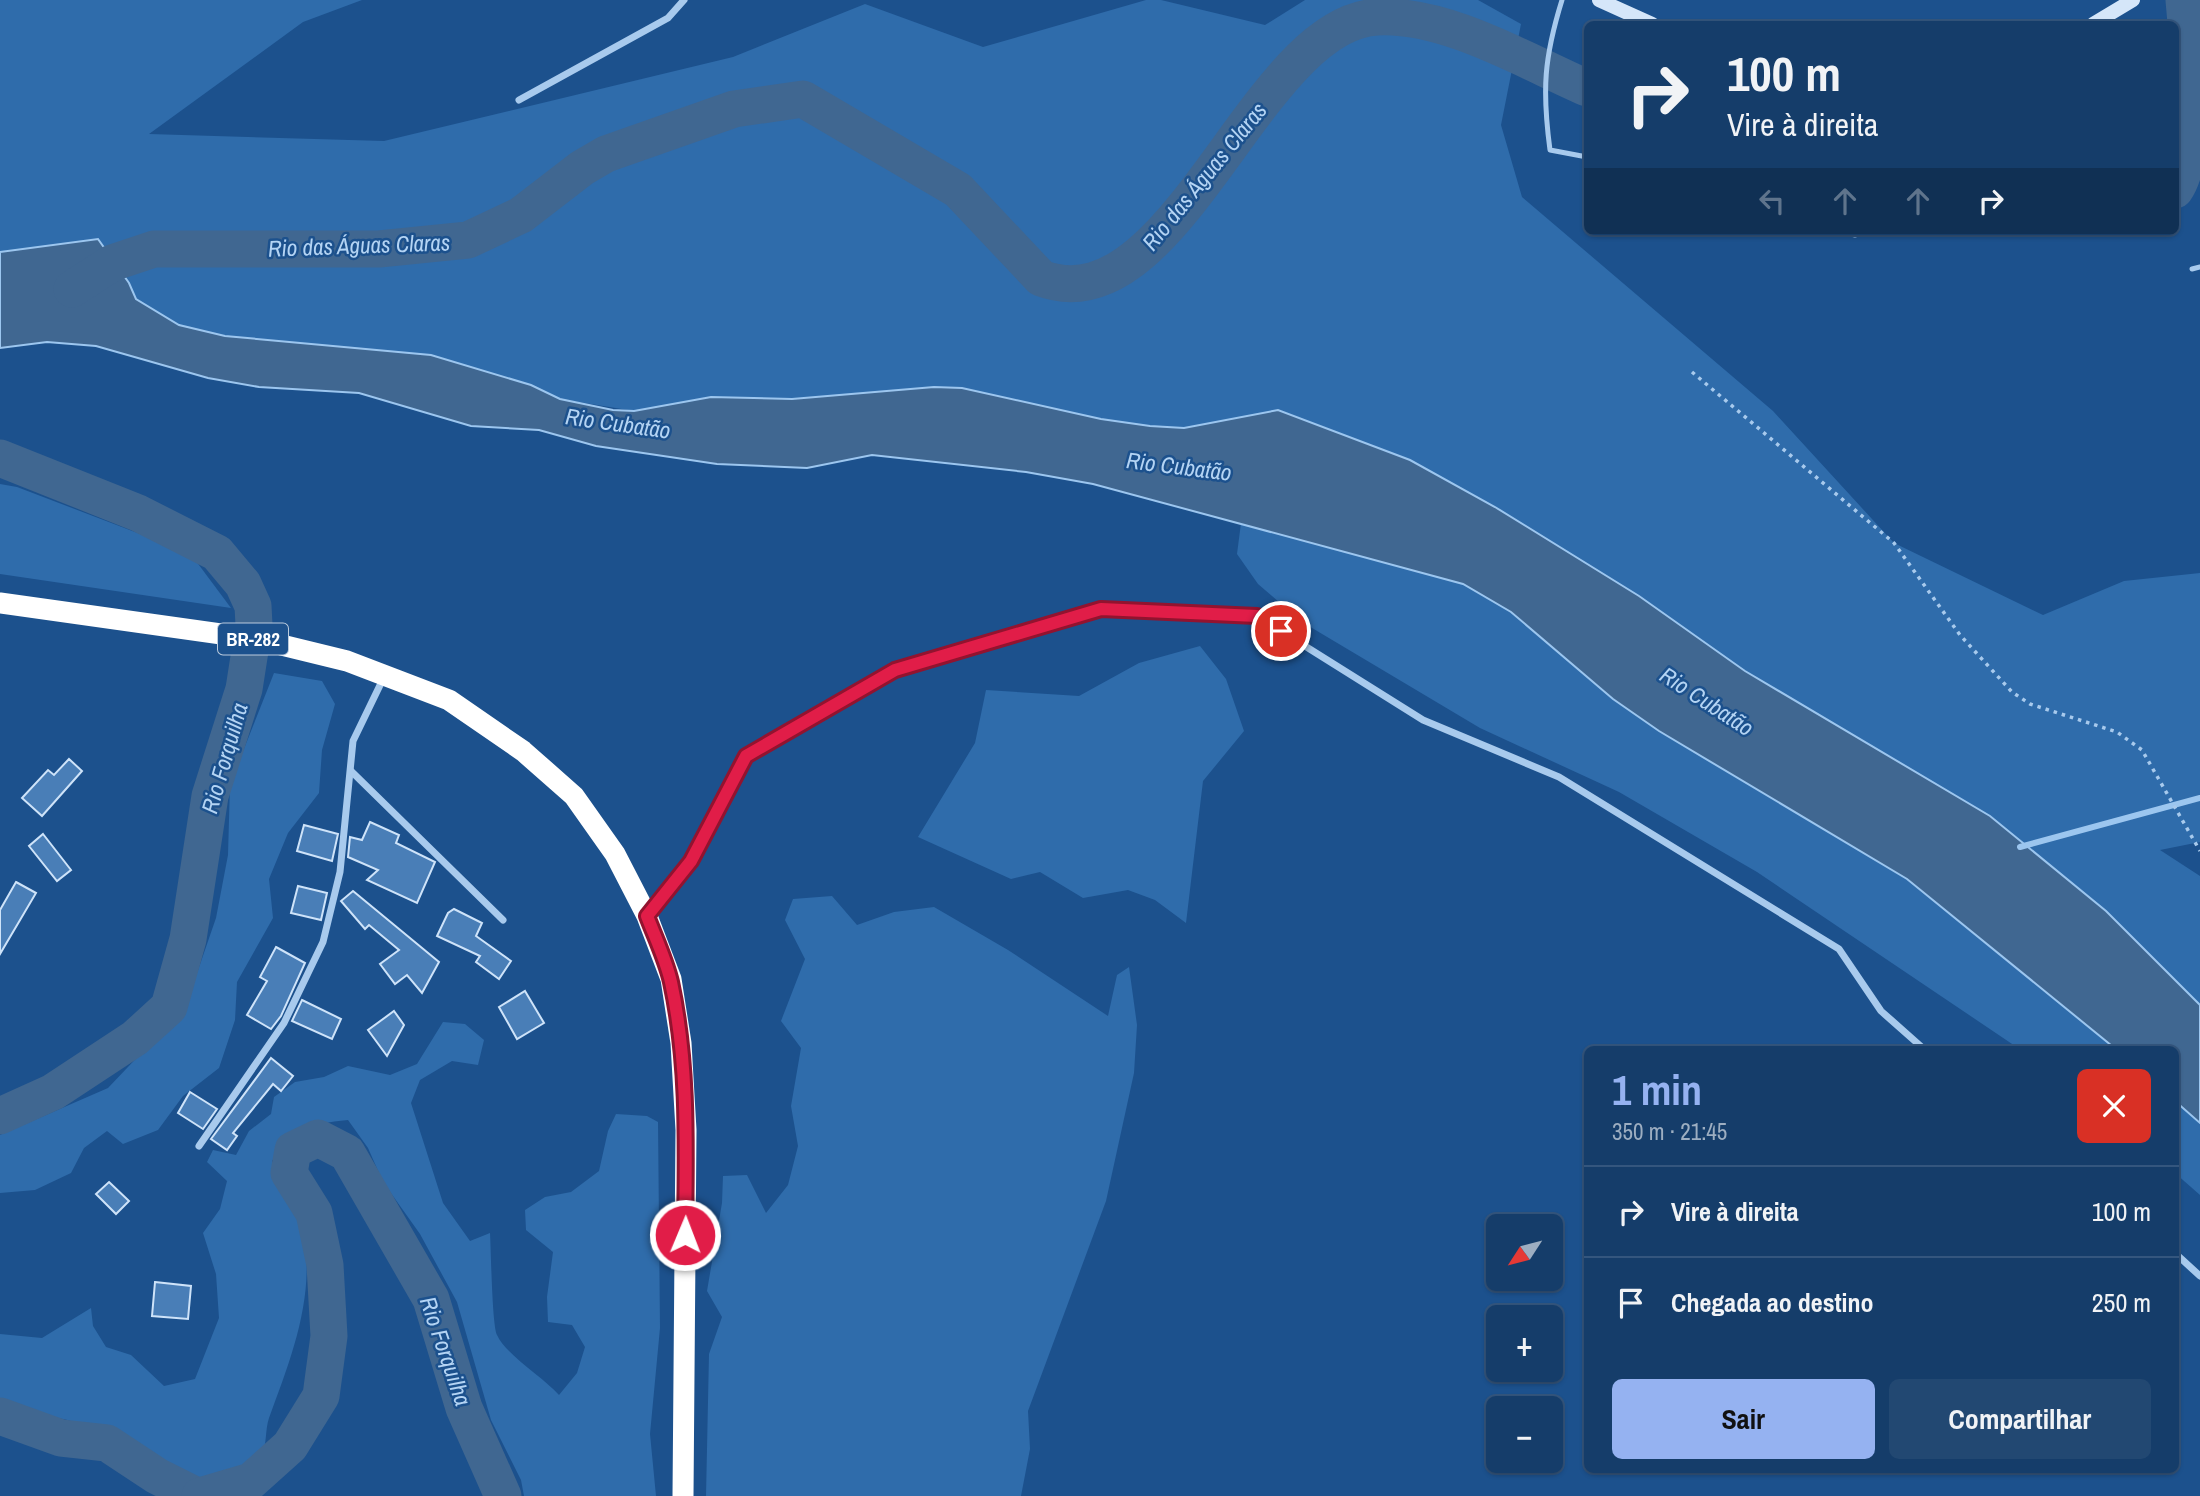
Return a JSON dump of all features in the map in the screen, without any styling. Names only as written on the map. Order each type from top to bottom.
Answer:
[{"type":"highway","name":"BR-282","points":[[0,603],[270,642],[347,661],[449,700],[523,751],[573,796],[615,854],[647,916],[670,979],[681,1043],[686,1130],[683,1496]]},
{"type":"street","points":[[519,100],[668,18],[684,0]]},
{"type":"street","points":[[1599,0],[1645,21]]},
{"type":"street","points":[[2098,21],[2133,0]]},
{"type":"street","points":[[647,916],[691,861],[746,756],[895,670],[1101,609],[1257,616],[1423,720],[1559,777],[1839,948],[1881,1011],[1920,1046]]},
{"type":"street","points":[[199,1146],[284,1023],[323,942],[341,872],[353,741],[385,675]]},
{"type":"street","points":[[351,771],[503,920]]},
{"type":"street","points":[[2179,1257],[2200,1276]]},
{"type":"lane","points":[[1562,0],[1548,44],[1543,98],[1550,150],[1584,156]]},
{"type":"lane","points":[[2192,269],[2200,267]]},
{"type":"path","points":[[1692,372],[1894,543],[1960,635],[2012,692],[2030,704],[2118,732],[2142,750],[2200,851]]},
{"type":"shaded area","points":[[0,0],[362,0],[303,22],[149,134],[384,141],[733,57],[865,4],[983,47],[1146,0],[1161,0],[1265,25],[1305,0],[1478,0],[1521,24],[1501,125],[1522,197],[1773,411],[1894,543],[2043,615],[2124,581],[2200,573],[2200,842],[2160,850],[2200,876],[2200,1005],[2106,911],[1745,671],[1639,596],[1410,460],[1279,410],[1184,428],[1150,426],[1101,419],[962,388],[934,387],[792,399],[711,397],[634,411],[560,399],[531,385],[225,336],[179,325],[136,299],[129,283],[98,239],[0,252]]},
{"type":"shaded area","points":[[0,484],[17,487],[190,553],[231,608],[0,574]]},
{"type":"shaded area","points":[[1241,523],[1463,584],[1511,612],[1613,699],[1659,731],[1907,879],[2112,1046],[2015,1046],[1757,872],[1619,792],[1480,728],[1302,622],[1258,584],[1237,554]]},
{"type":"shaded area","points":[[1200,646],[1226,679],[1244,731],[1203,781],[1186,923],[1155,900],[1128,890],[1083,898],[1040,872],[1011,879],[918,837],[975,743],[986,690],[1079,696],[1139,663]]},
{"type":"shaded area","points":[[274,673],[322,681],[335,704],[322,750],[319,793],[288,833],[269,879],[273,918],[237,982],[235,1020],[219,1068],[183,1096],[158,1130],[123,1144],[107,1131],[84,1148],[71,1173],[35,1190],[0,1193],[0,1135],[108,1088],[147,1047],[167,1033],[186,1005],[216,918],[228,855],[230,784]]},
{"type":"shaded area","points":[[832,896],[857,925],[894,912],[934,907],[1008,950],[1108,1016],[1117,975],[1129,967],[1137,1025],[1134,1073],[1106,1201],[1028,1411],[1030,1449],[1021,1496],[706,1496],[709,1354],[722,1317],[707,1291],[722,1203],[723,1176],[747,1175],[766,1213],[788,1185],[798,1146],[791,1106],[801,1048],[781,1021],[805,959],[785,920],[793,899]]},
{"type":"shaded area","points":[[443,1022],[465,1024],[484,1040],[478,1065],[452,1061],[420,1080],[411,1103],[443,1203],[470,1241],[490,1233],[497,1335],[516,1358],[559,1395],[577,1373],[585,1347],[572,1325],[548,1322],[547,1297],[553,1252],[526,1230],[525,1210],[545,1197],[571,1192],[599,1171],[608,1131],[616,1114],[647,1116],[658,1122],[660,1328],[650,1434],[656,1496],[524,1496],[521,1480],[491,1420],[457,1302],[420,1234],[383,1182],[368,1148],[348,1120],[323,1124],[305,1131],[272,1161],[302,1224],[307,1257],[306,1281],[304,1305],[293,1350],[269,1418],[264,1451],[254,1466],[242,1474],[221,1481],[197,1482],[181,1478],[149,1464],[79,1423],[20,1409],[0,1398],[0,1334],[42,1338],[91,1308],[93,1326],[106,1347],[131,1355],[164,1386],[195,1379],[219,1318],[216,1274],[203,1233],[220,1209],[227,1181],[207,1162],[213,1150],[236,1155],[249,1131],[271,1114],[274,1097],[295,1082],[324,1077],[348,1066],[390,1075],[417,1064]]},
{"type":"shaded area","points":[[2179,1105],[2200,1123],[2200,1195],[2179,1177]]},
{"type":"water","name":"Rio Cubatão","points":[[98,239],[129,283],[136,299],[179,325],[225,336],[431,355],[531,385],[560,399],[613,410],[634,411],[711,397],[792,399],[934,387],[962,388],[1101,419],[1150,426],[1184,428],[1278,410],[1410,460],[1495,507],[1639,596],[1745,671],[1990,816],[2106,911],[2200,1005],[2200,1123],[2179,1105],[2179,1046],[2112,1046],[1907,879],[1659,731],[1613,699],[1511,612],[1463,584],[1093,484],[1026,472],[872,455],[807,468],[717,464],[596,446],[539,430],[471,426],[359,393],[259,387],[208,378],[96,346],[47,342],[0,348],[0,252]]},
{"type":"building","points":[[69,759],[82,771],[42,816],[22,798],[48,770],[54,775]]},
{"type":"building","points":[[370,822],[399,835],[396,843],[435,862],[417,903],[367,880],[378,870],[348,857],[350,837],[362,840]]},
{"type":"building","points":[[304,825],[338,834],[332,861],[297,851]]},
{"type":"building","points":[[43,834],[71,870],[57,881],[29,846]]},
{"type":"building","points":[[16,882],[36,893],[0,954],[0,910]]},
{"type":"building","points":[[298,886],[327,893],[321,920],[291,913]]},
{"type":"building","points":[[353,891],[439,962],[422,993],[407,975],[395,984],[380,964],[399,950],[369,925],[365,929],[341,901]]},
{"type":"building","points":[[454,909],[482,923],[476,936],[511,961],[499,979],[476,962],[480,956],[437,936],[448,913]]},
{"type":"building","points":[[276,947],[305,963],[281,1016],[271,1029],[247,1015],[267,981],[260,977]]},
{"type":"building","points":[[525,991],[544,1023],[517,1039],[499,1007]]},
{"type":"building","points":[[302,1000],[341,1019],[332,1039],[292,1021]]},
{"type":"building","points":[[394,1011],[404,1025],[387,1056],[368,1030]]},
{"type":"building","points":[[271,1058],[293,1076],[281,1091],[273,1084],[233,1133],[237,1136],[227,1150],[211,1139]]},
{"type":"building","points":[[190,1092],[217,1109],[203,1129],[178,1113]]},
{"type":"building","points":[[109,1182],[129,1201],[116,1214],[96,1194]]},
{"type":"building","points":[[155,1282],[191,1286],[188,1319],[152,1316]]},
{"type":"waterway","name":"Rio das Águas Claras","points":[[2179,182],[2188,152],[2190,127],[2190,72],[2184,0]]},
{"type":"waterway","name":"Rio das Águas Claras","points":[[72,289],[112,263],[154,249],[379,249],[468,240],[521,215],[582,168],[606,154],[734,109],[803,99],[958,190],[1041,278],[1089,282],[1133,259],[1174,219],[1293,67],[1334,31],[1378,17],[1431,23],[1485,41],[1584,87]]},
{"type":"waterway","name":"Rio Forquilha","points":[[0,458],[138,513],[217,553],[243,584],[253,606],[254,625],[244,689],[210,796],[188,939],[169,1007],[135,1038],[53,1092],[0,1116]]},
{"type":"waterway","points":[[2020,847],[2200,798]]},
{"type":"waterway","name":"Rio Forquilha","points":[[200,1496],[251,1481],[290,1446],[321,1396],[329,1336],[325,1265],[314,1213],[289,1173],[293,1150],[318,1138],[347,1153],[431,1299],[464,1408],[503,1496]]},
{"type":"waterway","name":"Rio Forquilha","points":[[0,1416],[61,1438],[107,1443],[157,1476],[197,1496]]},
{"type":"route","points":[[685,1235],[686,1130],[681,1043],[670,979],[647,916],[691,861],[746,756],[895,670],[1101,609],[1257,616],[1281,631]]}]
